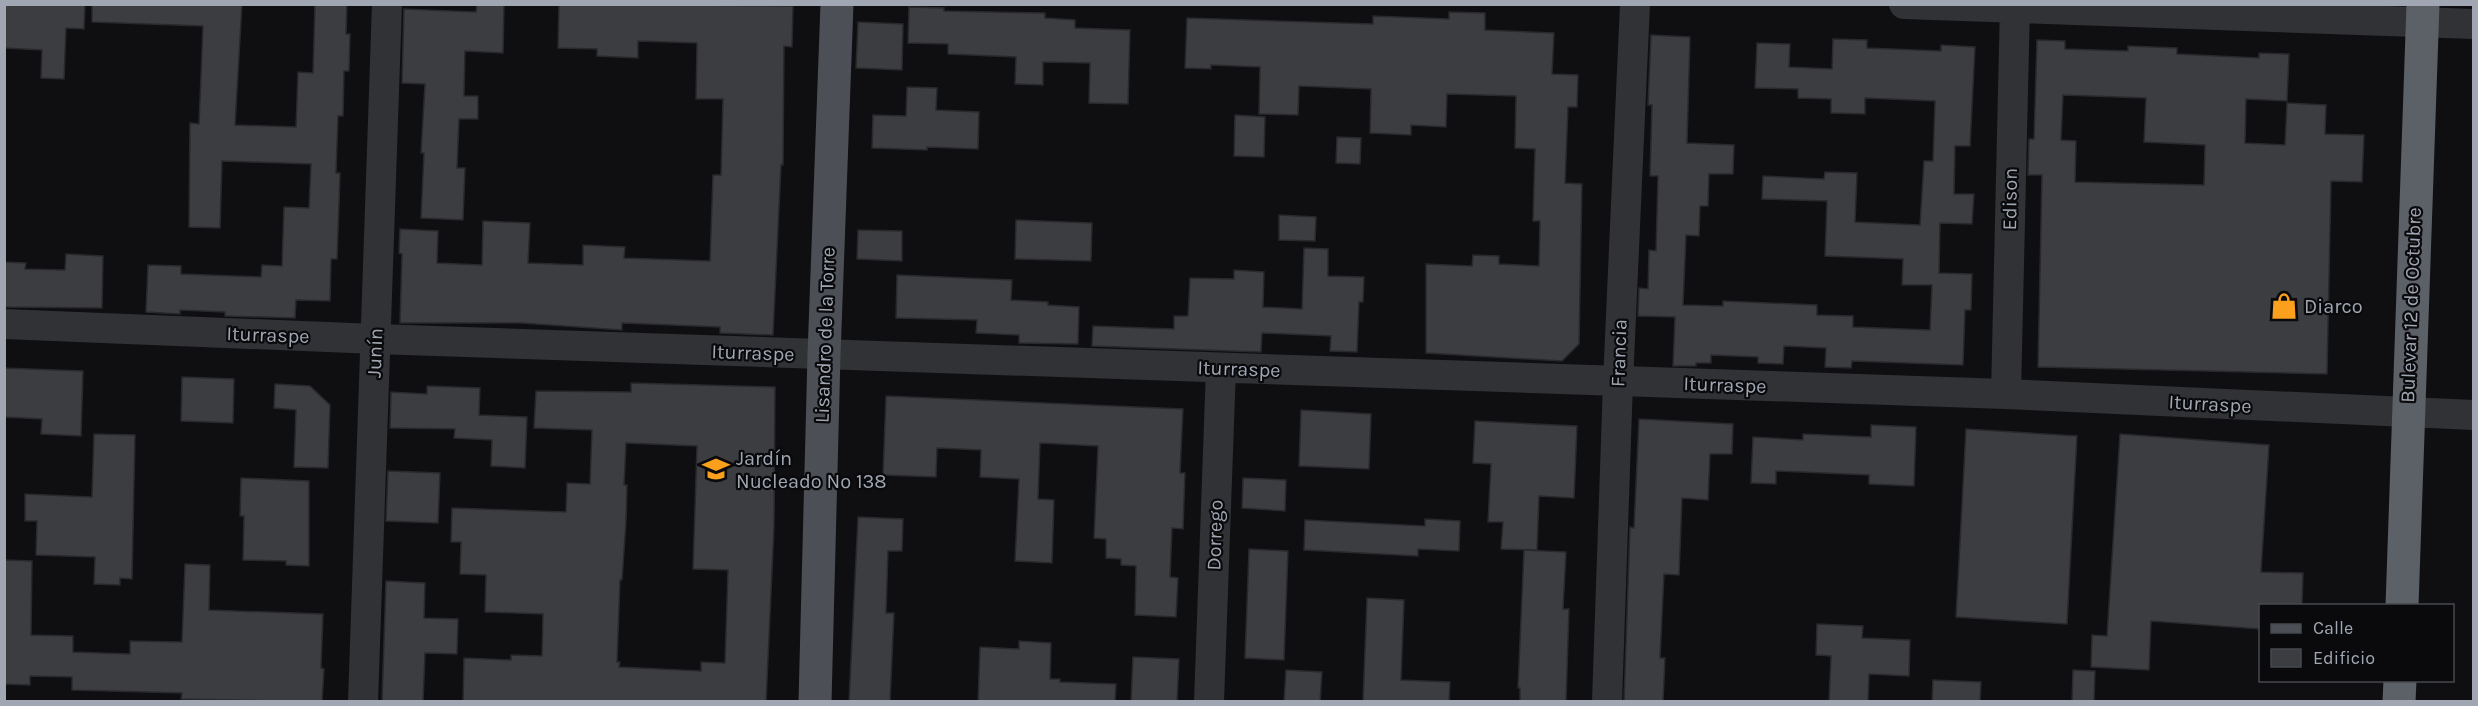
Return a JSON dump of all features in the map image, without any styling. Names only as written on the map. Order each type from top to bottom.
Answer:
[{"type":"highway","name":"Bulevar 12 de Octubre","points":[[2402,604],[2422,13]]},
{"type":"highway","points":[[2399,702],[2400,682]]},
{"type":"main road","name":"Lisandro de la Torre","points":[[815,702],[824,355],[837,4]]},
{"type":"street","name":"Junín","points":[[363,702],[387,4]]},
{"type":"street","name":"Francia","points":[[1607,702],[1618,382],[1635,4]]},
{"type":"street","points":[[1904,4],[2422,13],[2474,24]]},
{"type":"street","name":"Edison","points":[[2006,394],[2015,6]]},
{"type":"street","name":"Iturraspe","points":[[4,324],[824,355],[2006,394],[2474,415]]},
{"type":"street","name":"Dorrego","points":[[1209,702],[1221,368]]},
{"type":"building","points":[[4,4],[85,4],[84,29],[66,28],[64,79],[41,78],[42,50],[4,48]]},
{"type":"building","points":[[92,4],[242,4],[235,125],[296,127],[298,72],[313,73],[315,4],[347,4],[346,34],[350,34],[349,71],[344,71],[343,116],[338,116],[336,173],[340,173],[337,259],[331,259],[330,301],[296,300],[295,318],[225,316],[225,312],[180,310],[180,314],[146,312],[148,265],[181,266],[181,274],[261,277],[262,265],[282,266],[284,207],[309,208],[311,164],[222,161],[220,228],[189,227],[190,123],[199,124],[203,26],[92,22]]},
{"type":"building","points":[[477,4],[504,5],[503,53],[465,51],[464,96],[478,96],[478,119],[459,119],[457,168],[465,168],[463,220],[421,218],[424,153],[421,153],[425,84],[402,83],[404,9],[476,12]]},
{"type":"building","points":[[559,4],[793,6],[792,47],[784,46],[783,165],[781,165],[773,335],[720,333],[720,327],[622,323],[622,330],[521,323],[400,323],[402,254],[399,253],[400,229],[438,231],[437,263],[482,265],[483,221],[530,223],[528,263],[583,265],[583,245],[625,247],[624,258],[710,261],[713,175],[721,175],[723,99],[696,99],[697,43],[638,41],[638,58],[597,56],[597,49],[558,48]]},
{"type":"building","points":[[909,7],[944,8],[944,11],[1045,13],[1045,18],[1075,20],[1075,28],[1130,30],[1128,104],[1089,103],[1090,63],[1043,62],[1043,85],[1015,84],[1016,57],[948,54],[948,44],[908,43]]},
{"type":"building","points":[[1449,12],[1485,13],[1485,30],[1554,33],[1552,74],[1578,75],[1577,107],[1568,107],[1565,183],[1582,184],[1579,344],[1562,361],[1426,353],[1426,264],[1472,266],[1473,255],[1499,256],[1499,264],[1539,266],[1540,221],[1533,221],[1535,149],[1515,148],[1516,96],[1447,94],[1446,127],[1411,125],[1411,135],[1370,133],[1371,89],[1299,86],[1298,115],[1259,114],[1260,67],[1211,65],[1211,69],[1185,68],[1187,18],[1373,24],[1373,16],[1449,19]]},
{"type":"building","points":[[858,22],[903,24],[902,70],[856,68]]},
{"type":"building","points":[[1651,35],[1690,37],[1687,143],[1734,145],[1733,174],[1709,174],[1708,206],[1700,206],[1699,236],[1686,235],[1683,305],[1723,306],[1723,301],[1817,305],[1817,315],[1853,316],[1853,327],[1930,330],[1932,285],[1902,285],[1903,259],[1825,256],[1827,201],[1762,199],[1763,176],[1824,179],[1825,172],[1857,173],[1855,222],[1920,225],[1924,161],[1933,161],[1935,101],[1865,98],[1865,114],[1831,113],[1831,99],[1798,98],[1798,89],[1755,88],[1757,43],[1790,44],[1789,67],[1832,69],[1833,39],[1867,40],[1867,48],[1941,51],[1941,45],[1975,47],[1970,146],[1955,146],[1954,194],[1974,194],[1972,224],[1940,223],[1939,273],[1972,274],[1971,310],[1965,310],[1963,365],[1852,361],[1851,368],[1825,367],[1826,348],[1784,346],[1783,364],[1758,363],[1758,357],[1711,355],[1711,363],[1696,363],[1696,366],[1673,366],[1675,317],[1638,316],[1639,288],[1648,289],[1649,250],[1656,251],[1658,176],[1650,176],[1652,105],[1648,105]]},
{"type":"building","points":[[2037,40],[2065,41],[2065,49],[2128,51],[2128,46],[2177,48],[2177,54],[2259,58],[2259,53],[2289,54],[2287,101],[2246,99],[2245,143],[2285,145],[2287,103],[2326,105],[2325,134],[2364,135],[2362,182],[2331,181],[2327,374],[2038,367],[2042,175],[2028,175],[2029,139],[2034,139]],"holes":[[[2063,95],[2146,98],[2144,142],[2205,145],[2204,185],[2075,182],[2076,141],[2061,140]]]},
{"type":"building","points":[[907,87],[937,88],[936,110],[979,112],[978,149],[872,148],[873,115],[906,116]]},
{"type":"building","points":[[1235,115],[1265,117],[1264,157],[1234,156]]},
{"type":"building","points":[[1337,137],[1361,138],[1360,164],[1336,163]]},
{"type":"building","points":[[1279,215],[1316,217],[1315,241],[1279,240]]},
{"type":"building","points":[[1016,220],[1092,223],[1091,261],[1015,259]]},
{"type":"building","points":[[858,230],[902,231],[902,261],[857,259]]},
{"type":"building","points":[[1304,248],[1328,249],[1328,276],[1364,277],[1363,302],[1359,302],[1357,352],[1330,351],[1331,336],[1262,333],[1261,352],[1092,346],[1093,326],[1174,329],[1174,316],[1188,316],[1190,278],[1234,279],[1234,270],[1264,272],[1263,307],[1302,309]]},
{"type":"building","points":[[66,254],[103,256],[102,308],[4,307],[4,262],[26,263],[25,269],[65,270]]},
{"type":"building","points":[[897,275],[1012,280],[1011,300],[1079,307],[1078,344],[1019,343],[1019,335],[976,333],[977,320],[896,318]]},
{"type":"building","points":[[4,368],[83,371],[81,436],[41,434],[42,419],[4,417]]},
{"type":"building","points":[[182,377],[234,379],[233,423],[181,421]]},
{"type":"building","points":[[631,383],[775,387],[774,527],[766,702],[463,702],[464,658],[511,660],[511,655],[542,656],[543,614],[485,612],[486,575],[460,574],[461,542],[451,542],[452,508],[566,512],[567,483],[590,484],[592,430],[534,428],[536,391],[631,392]],"holes":[[[626,443],[697,446],[693,569],[728,570],[725,663],[701,662],[701,671],[619,667],[620,662],[617,662],[620,580],[622,580],[626,521],[627,485],[624,485]]]},
{"type":"building","points":[[275,384],[310,386],[330,405],[328,468],[294,467],[296,410],[274,408]]},
{"type":"building","points":[[427,386],[480,388],[479,415],[527,417],[525,468],[491,466],[492,440],[454,438],[455,429],[390,428],[391,392],[427,394]]},
{"type":"building","points":[[886,396],[1183,409],[1180,473],[1185,473],[1183,529],[1172,528],[1170,577],[1178,578],[1176,617],[1135,615],[1136,566],[1121,565],[1121,559],[1106,558],[1106,539],[1094,538],[1098,446],[1040,443],[1038,499],[1054,500],[1052,563],[1015,561],[1019,479],[980,477],[981,450],[937,448],[936,477],[883,475]]},
{"type":"building","points":[[1301,410],[1371,414],[1369,469],[1299,466]]},
{"type":"building","points":[[1639,419],[1733,424],[1732,454],[1710,454],[1708,500],[1682,498],[1679,575],[1664,574],[1660,658],[1665,658],[1663,702],[1624,702],[1630,527],[1634,528]]},
{"type":"building","points":[[1475,421],[1577,426],[1574,498],[1539,496],[1537,550],[1501,549],[1503,522],[1488,522],[1491,464],[1473,463]]},
{"type":"building","points":[[1871,425],[1916,427],[1914,486],[1869,484],[1869,475],[1776,471],[1776,484],[1751,483],[1753,437],[1803,440],[1803,434],[1871,437]]},
{"type":"building","points":[[1966,429],[2077,436],[2067,624],[1956,617]]},
{"type":"building","points":[[94,434],[135,435],[132,579],[120,578],[120,585],[94,584],[95,557],[36,555],[37,521],[25,521],[25,494],[92,497]]},
{"type":"building","points":[[2120,434],[2269,445],[2261,572],[2303,573],[2302,604],[2259,604],[2259,629],[2151,621],[2149,670],[2091,667],[2092,635],[2107,636]]},
{"type":"building","points":[[388,471],[440,473],[438,523],[386,521]]},
{"type":"building","points":[[241,478],[309,481],[309,566],[286,565],[286,561],[243,560],[244,516],[240,516]]},
{"type":"building","points":[[1243,478],[1286,480],[1285,511],[1242,508]]},
{"type":"building","points":[[858,517],[903,519],[902,551],[888,551],[886,613],[894,613],[890,702],[849,702]]},
{"type":"building","points":[[1425,519],[1460,521],[1459,551],[1418,549],[1418,556],[1304,550],[1305,520],[1425,526]]},
{"type":"building","points":[[1249,549],[1288,551],[1284,660],[1245,658]]},
{"type":"building","points":[[1524,550],[1566,552],[1563,609],[1569,609],[1566,702],[1520,702],[1520,688],[1518,688]]},
{"type":"building","points":[[5,560],[32,561],[31,635],[73,636],[73,652],[130,654],[130,641],[182,642],[185,564],[210,565],[209,610],[323,614],[322,702],[181,699],[182,693],[72,690],[72,677],[30,676],[30,685],[4,684]]},
{"type":"building","points":[[386,581],[425,583],[424,618],[458,619],[457,654],[425,653],[423,702],[382,702]]},
{"type":"building","points":[[1367,598],[1404,600],[1401,680],[1450,682],[1449,702],[1363,702]]},
{"type":"building","points":[[1817,624],[1863,626],[1862,638],[1910,640],[1909,676],[1869,674],[1868,702],[1829,702],[1831,656],[1816,655]]},
{"type":"building","points":[[1019,641],[1051,643],[1050,679],[1060,679],[1060,682],[1116,684],[1115,702],[978,702],[980,647],[1019,649]]},
{"type":"building","points":[[1133,657],[1179,659],[1177,702],[1131,702]]},
{"type":"building","points":[[1286,670],[1322,672],[1320,702],[1284,702]]},
{"type":"building","points":[[2073,670],[2095,671],[2094,702],[2072,702]]},
{"type":"building","points":[[1933,680],[1981,682],[1980,702],[1932,702]]},
{"type":"place","name":"Diarco","points":[[2284,306]]},
{"type":"place","name":"Jardín Nucleado Nº 138","points":[[716,469]]}]
